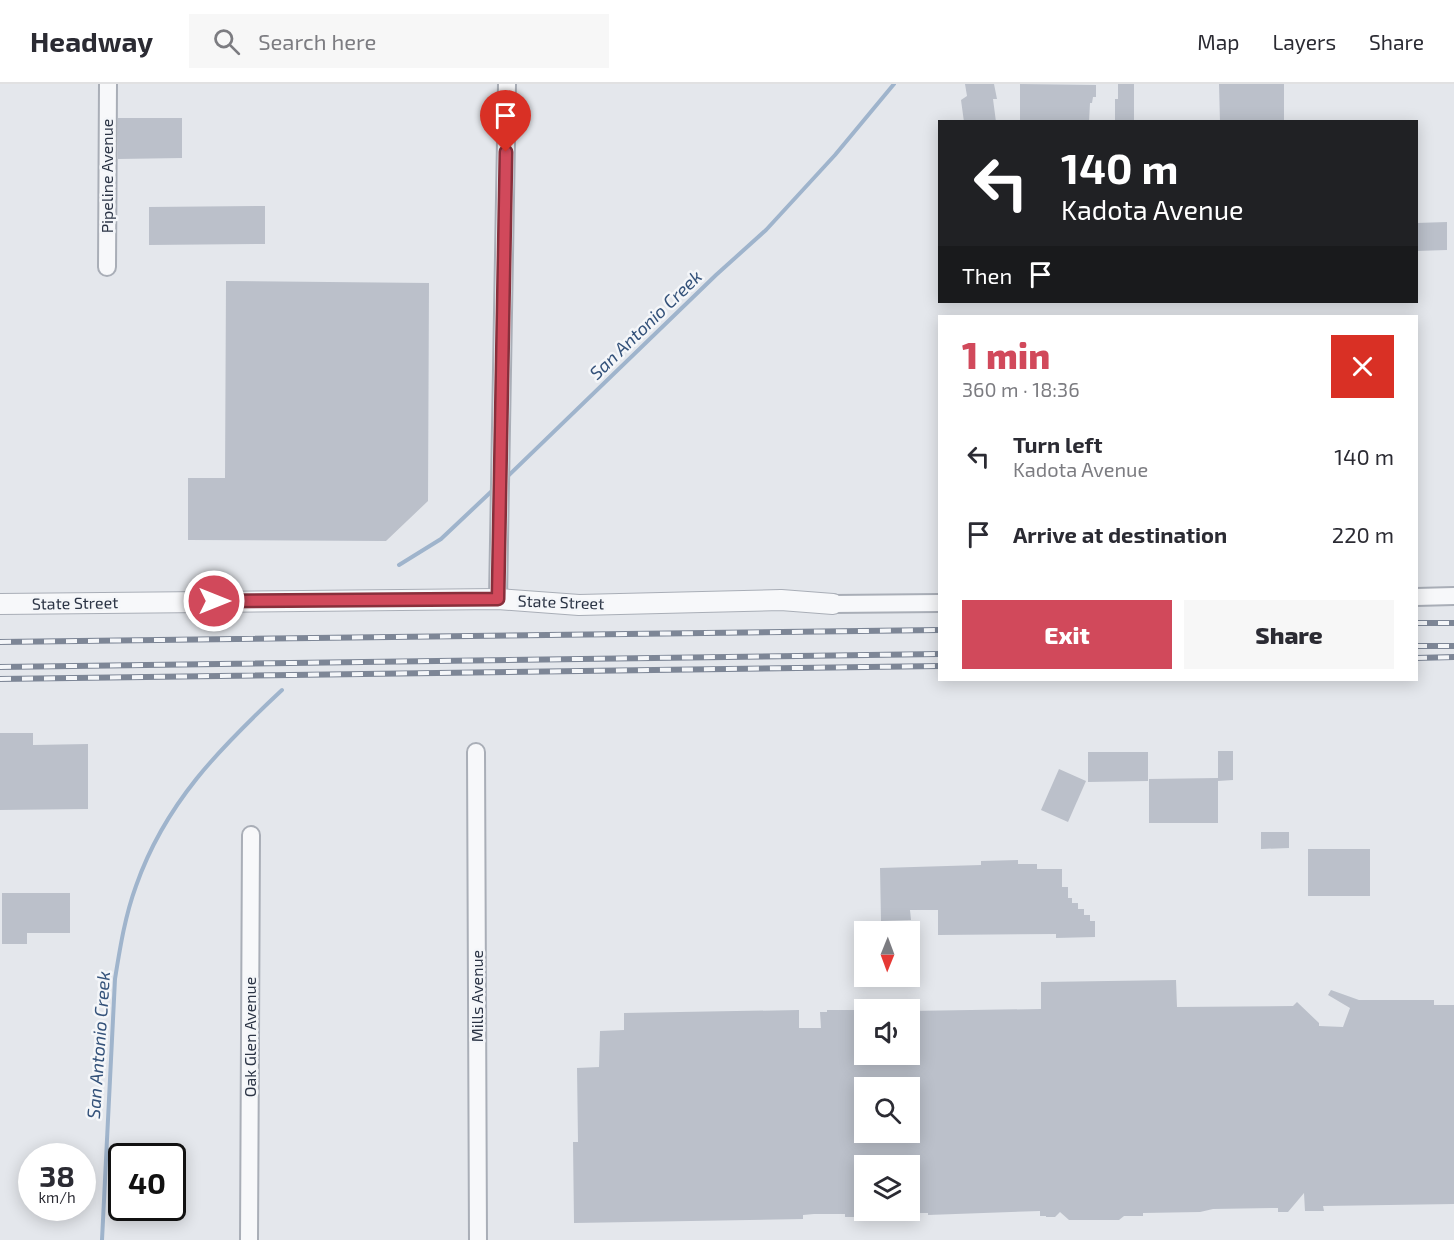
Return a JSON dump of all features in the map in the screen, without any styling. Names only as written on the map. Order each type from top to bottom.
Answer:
[{"type":"street","name":"Pipeline Avenue","points":[[107,267],[108,84]]},
{"type":"street","points":[[498,599],[507,84]]},
{"type":"street","points":[[1418,597],[1454,596]]},
{"type":"street","name":"State Street","points":[[0,604],[498,599],[579,605],[781,600],[833,604]]},
{"type":"street","points":[[833,604],[938,603]]},
{"type":"street","name":"Mills Avenue","points":[[476,752],[478,1240]]},
{"type":"street","name":"Oak Glen Avenue","points":[[249,1240],[251,835]]},
{"type":"building","points":[[965,84],[994,84],[997,99],[993,99],[996,120],[964,120],[961,100],[967,96]]},
{"type":"building","points":[[1020,84],[1096,85],[1096,97],[1093,97],[1090,103],[1089,120],[1020,120]]},
{"type":"building","points":[[1118,84],[1134,84],[1134,120],[1115,120],[1115,99],[1118,99]]},
{"type":"building","points":[[1219,84],[1284,84],[1284,120],[1220,120]]},
{"type":"building","points":[[118,118],[182,118],[182,158],[118,159]]},
{"type":"building","points":[[265,206],[265,244],[149,245],[149,207]]},
{"type":"building","points":[[1447,222],[1447,250],[1418,251],[1418,223]]},
{"type":"building","points":[[226,281],[429,283],[428,501],[386,541],[188,540],[188,478],[225,478]]},
{"type":"building","points":[[0,733],[33,733],[33,745],[88,744],[88,809],[0,810]]},
{"type":"building","points":[[1218,751],[1233,751],[1233,780],[1218,781]]},
{"type":"building","points":[[1088,752],[1148,752],[1148,781],[1088,782]]},
{"type":"building","points":[[1059,769],[1086,781],[1068,822],[1041,810]]},
{"type":"building","points":[[1218,778],[1218,823],[1149,823],[1149,779]]},
{"type":"building","points":[[1261,832],[1289,832],[1289,848],[1261,849]]},
{"type":"building","points":[[1308,849],[1370,849],[1370,896],[1308,896]]},
{"type":"building","points":[[1018,860],[1018,864],[1037,864],[1037,869],[1062,869],[1062,887],[1068,887],[1068,898],[1072,898],[1072,903],[1078,903],[1078,909],[1084,909],[1084,915],[1090,915],[1090,921],[1095,921],[1095,937],[1056,938],[1056,934],[938,935],[938,910],[910,910],[911,920],[881,921],[880,868],[981,865],[981,861]]},
{"type":"building","points":[[2,893],[70,893],[70,933],[27,933],[27,944],[2,944]]},
{"type":"building","points":[[1176,980],[1177,1007],[1293,1006],[1297,1002],[1319,1023],[1319,1026],[1343,1027],[1350,1008],[1328,995],[1331,990],[1359,1000],[1434,1000],[1434,1005],[1454,1005],[1454,1204],[1323,1206],[1324,1211],[1305,1211],[1304,1193],[1288,1212],[1278,1212],[1278,1208],[1213,1209],[1200,1212],[1143,1213],[1143,1216],[1124,1216],[1119,1220],[1069,1220],[1060,1212],[1055,1217],[1046,1217],[1040,1216],[1040,1211],[928,1215],[928,1213],[920,1213],[920,1155],[854,1155],[854,1217],[845,1217],[845,1214],[814,1214],[803,1215],[803,1219],[574,1223],[573,1142],[578,1142],[577,1068],[599,1067],[600,1031],[624,1030],[624,1013],[799,1010],[799,1028],[821,1028],[820,1012],[854,1010],[854,1065],[920,1065],[920,1011],[1041,1009],[1041,982]]},
{"type":"waterway","name":"San Antonio Creek","points":[[506,478],[716,275],[766,230],[835,155],[894,84]]},
{"type":"waterway","name":"San Antonio Creek","points":[[399,565],[441,539],[494,489]]},
{"type":"waterway","name":"San Antonio Creek","points":[[102,1240],[115,979],[132,897],[148,856],[179,803],[216,756],[282,690]]},
{"type":"railway","points":[[1418,623],[1454,623]]},
{"type":"railway","points":[[0,642],[938,630]]},
{"type":"railway","points":[[1418,646],[1454,646]]},
{"type":"railway","points":[[0,667],[938,654]]},
{"type":"railway","points":[[1418,658],[1454,657]]},
{"type":"railway","points":[[0,679],[938,666]]},
{"type":"route","points":[[214,601],[498,599],[506,152]]}]
